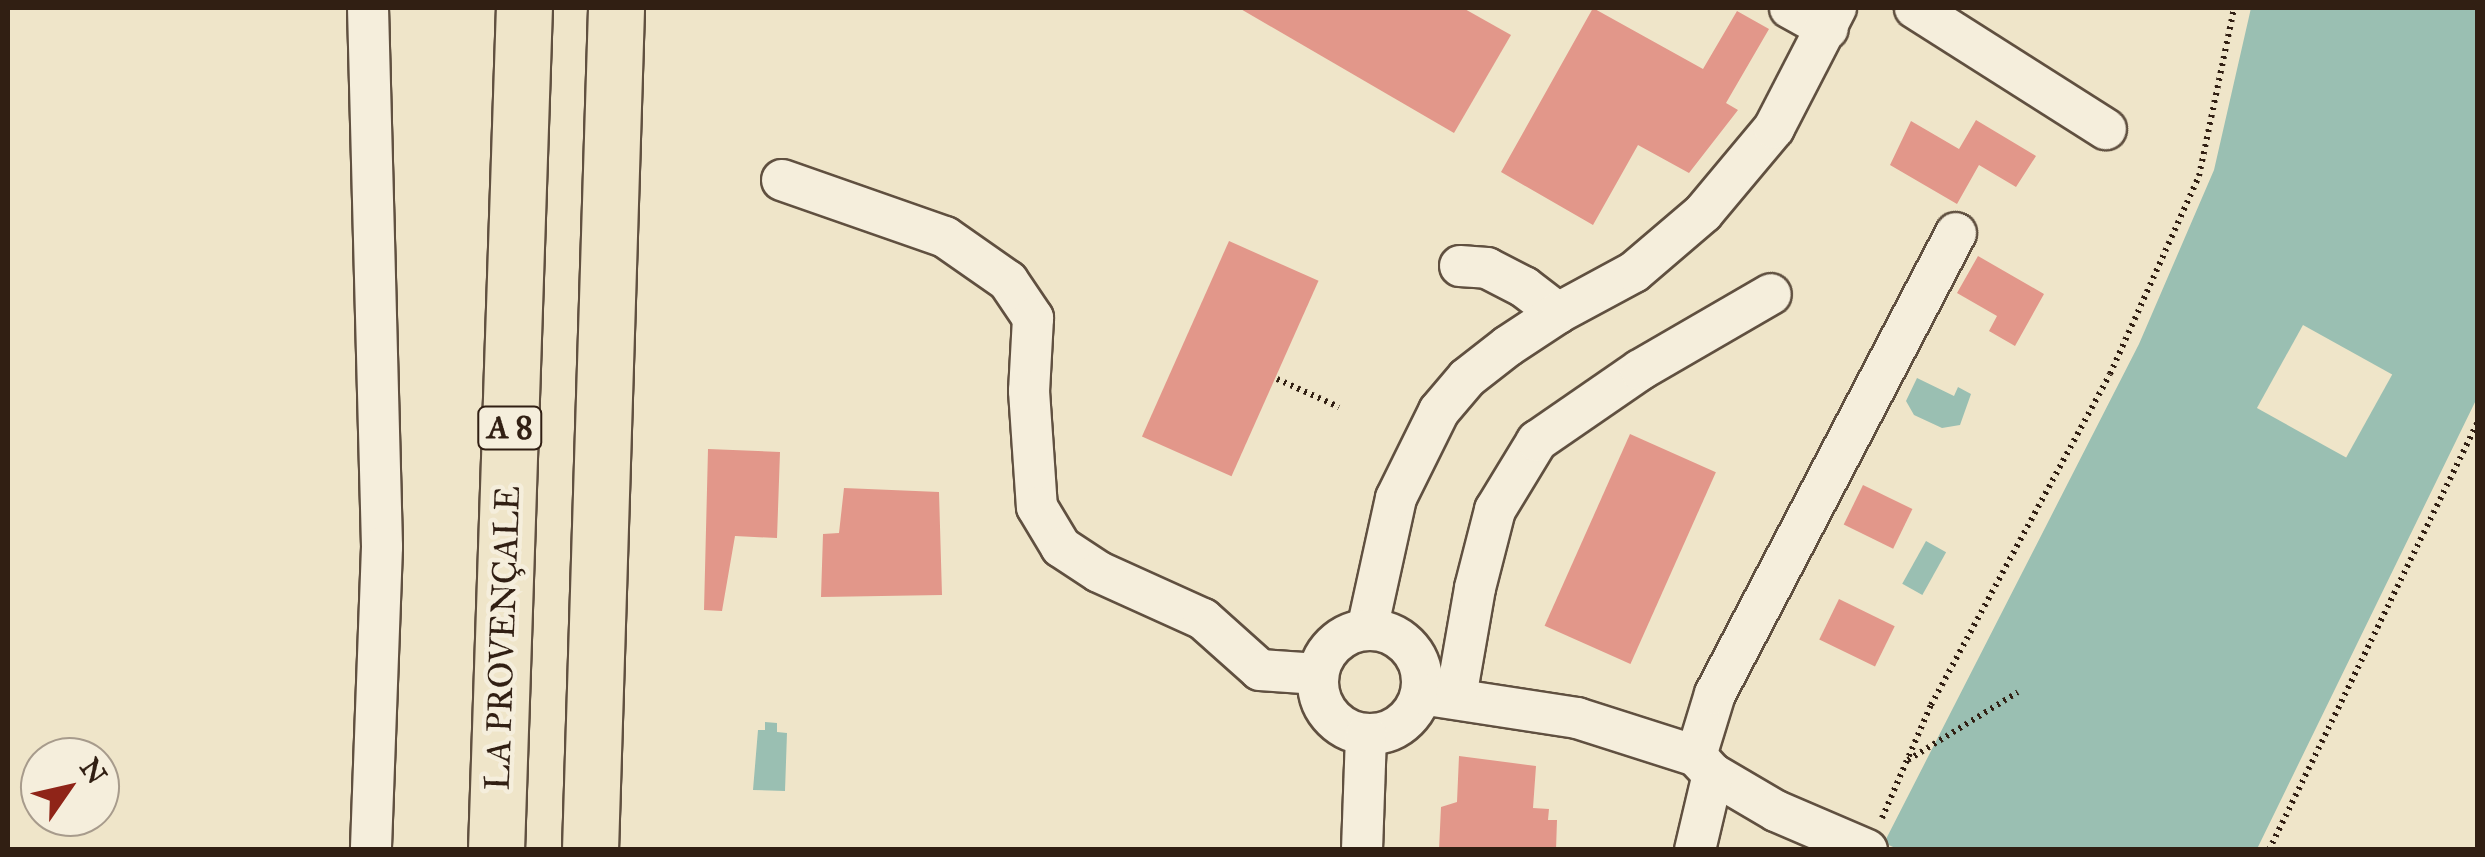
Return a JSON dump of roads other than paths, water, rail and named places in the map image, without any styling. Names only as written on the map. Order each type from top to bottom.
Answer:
[{"type":"highway","name":"LA PROVENÇALE","points":[[496,850],[524,8]]},
{"type":"highway","points":[[590,850],[616,8]]},
{"type":"street","points":[[368,8],[382,547],[370,850]]},
{"type":"street","points":[[1367,630],[1396,498],[1439,411],[1467,378],[1558,313],[1634,272],[1703,213],[1774,128],[1832,18],[1790,8]]},
{"type":"street","points":[[1915,8],[2106,128]]},
{"type":"street","points":[[782,180],[946,236],[1008,281],[1033,318],[1029,391],[1037,508],[1061,547],[1098,572],[1204,619],[1260,670],[1318,674]]},
{"type":"street","points":[[1695,850],[1715,694],[1956,233]]},
{"type":"street","points":[[1460,266],[1487,268],[1524,287],[1558,313]]},
{"type":"street","points":[[1770,294],[1640,370],[1537,441],[1496,510],[1438,695],[1390,731],[1366,735],[1348,730],[1329,716],[1319,695],[1318,674],[1328,651],[1348,635],[1367,630],[1397,638],[1414,654],[1421,672],[1438,695],[1578,718],[1705,765],[1776,811],[1870,842]]},
{"type":"street","points":[[1362,850],[1366,735]]},
{"type":"water","points":[[2251,8],[2477,8],[2477,398],[2257,849],[1900,850],[1884,843],[2139,344],[2214,170]]},
{"type":"water","points":[[1917,378],[1954,396],[1958,387],[1971,394],[1960,425],[1942,428],[1914,415],[1906,401]]},
{"type":"water","points":[[1926,541],[1946,552],[1922,595],[1902,584]]},
{"type":"water","points":[[765,722],[777,723],[777,732],[787,733],[785,791],[753,790],[758,730],[765,730]]}]
